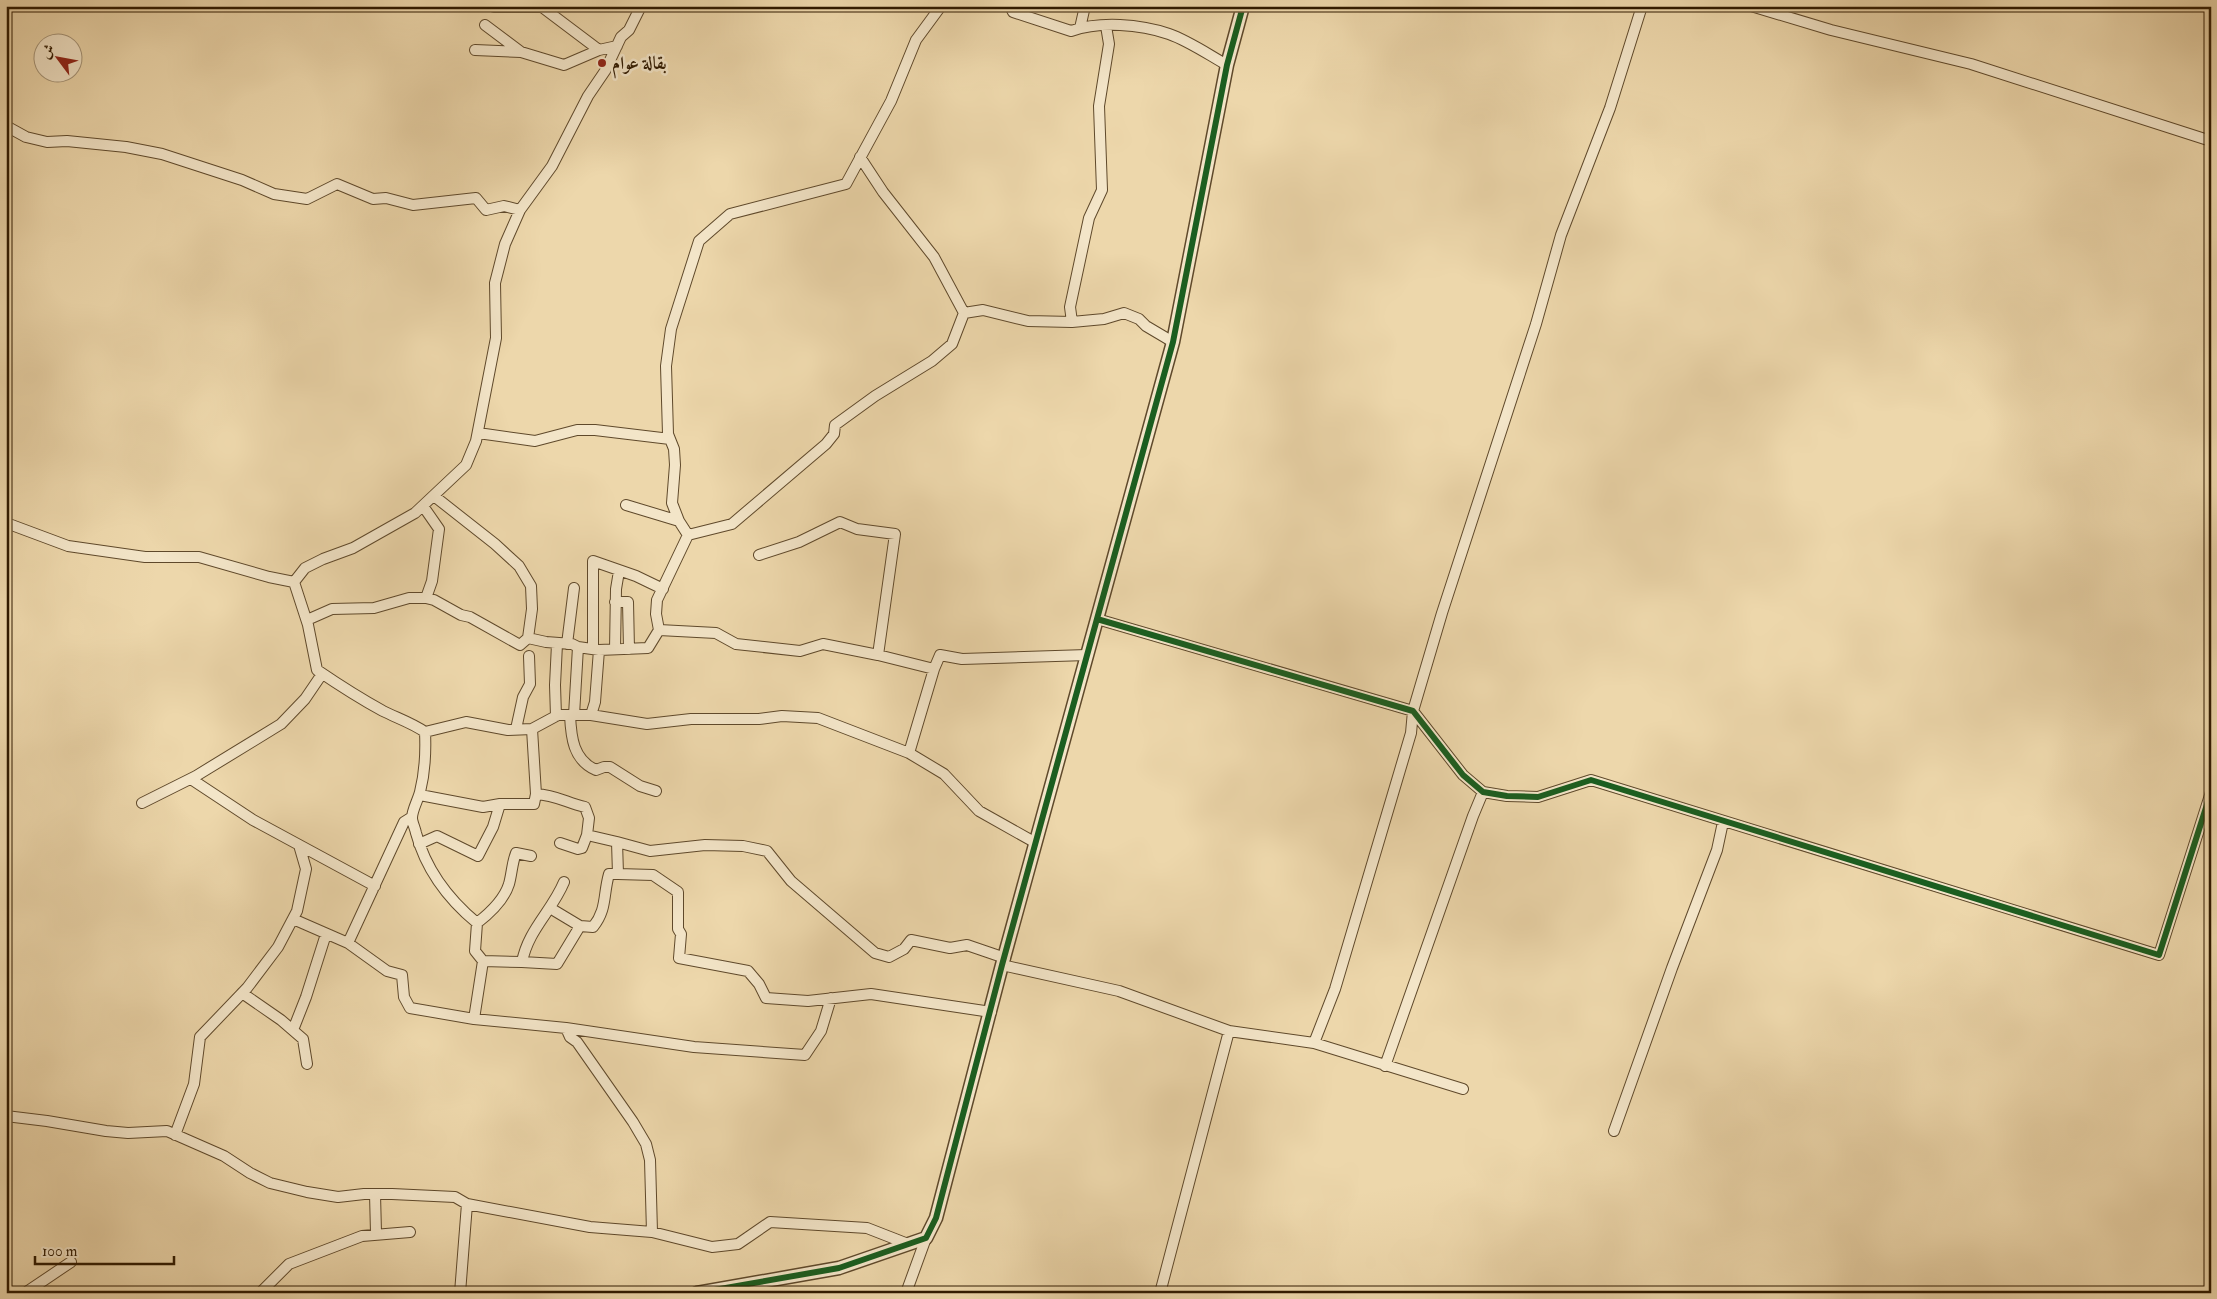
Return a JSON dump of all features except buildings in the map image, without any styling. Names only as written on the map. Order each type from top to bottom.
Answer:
[{"type":"street","points":[[294,582],[306,568],[386,532],[423,506],[466,464],[478,433],[496,338],[494,283],[505,244],[520,210],[552,166],[588,96],[605,71],[621,37],[629,30],[641,6]]},
{"type":"street","points":[[688,535],[679,521],[672,503],[675,465],[674,449],[670,439],[666,366],[672,329],[699,240],[730,214],[846,184],[891,101],[916,40],[941,6]]},
{"type":"street","points":[[1010,6],[1014,12],[1071,31],[1080,28],[1123,25],[1170,34],[1227,65]]},
{"type":"street","points":[[1080,28],[1085,6]]},
{"type":"street","points":[[906,1293],[926,1238],[936,1218],[1003,962],[1174,342],[1227,65],[1243,6]]},
{"type":"street","points":[[1314,1043],[1335,989],[1360,910],[1411,733],[1413,711],[1442,613],[1536,324],[1561,235],[1610,108],[1642,6]]},
{"type":"street","points":[[1751,6],[1831,30],[1971,64],[2211,141]]},
{"type":"street","points":[[494,7],[542,7],[598,50]]},
{"type":"street","points":[[485,25],[521,52]]},
{"type":"street","points":[[1072,322],[1070,307],[1089,218],[1102,190],[1099,106],[1108,44],[1106,26]]},
{"type":"street","points":[[475,50],[521,52],[564,65],[598,50],[617,46]]},
{"type":"street","points":[[6,126],[26,137],[47,142],[68,141],[126,147],[162,154],[242,180],[274,194],[307,199],[337,184],[373,199],[386,198],[413,205],[476,198],[486,210],[504,206],[520,210]]},
{"type":"street","points":[[688,535],[732,524],[826,444],[834,434],[835,426],[875,396],[932,361],[952,344],[964,313],[934,257],[883,192],[860,157]]},
{"type":"street","points":[[964,313],[982,310],[1028,321],[1072,322],[1104,319],[1124,313],[1139,319],[1146,326],[1174,342]]},
{"type":"street","points":[[478,433],[535,441],[577,430],[595,430],[670,439]]},
{"type":"street","points":[[307,620],[332,609],[374,608],[390,605],[409,598],[426,598],[434,600],[461,615],[483,623],[512,641],[520,644],[528,638],[532,609],[531,586],[519,566],[495,544],[434,496]]},
{"type":"street","points":[[626,505],[679,521]]},
{"type":"street","points":[[423,506],[438,529],[432,581],[426,598]]},
{"type":"street","points":[[759,556],[799,542],[840,522],[857,529],[895,534],[878,654]]},
{"type":"street","points":[[6,525],[9,524],[68,546],[145,557],[199,558],[294,582]]},
{"type":"street","points":[[528,638],[596,649],[648,648],[659,630],[656,614],[658,600],[688,535]]},
{"type":"street","points":[[591,714],[595,702],[596,649],[593,561],[663,589]]},
{"type":"street","points":[[615,649],[615,602],[619,571]]},
{"type":"street","points":[[294,582],[307,620],[317,670],[366,702],[407,720],[425,732],[466,722],[516,730],[532,729],[556,716],[591,714],[647,724],[692,719],[759,719],[782,716],[818,718],[909,753],[944,774],[979,810],[1036,843]]},
{"type":"street","points":[[556,716],[555,685],[574,588]]},
{"type":"street","points":[[615,602],[628,602],[629,649]]},
{"type":"street","points":[[1097,619],[1413,711],[1463,775],[1484,792],[1507,796],[1538,796],[1591,780],[2159,955],[2211,792]]},
{"type":"street","points":[[659,630],[716,633],[736,644],[800,651],[823,644],[878,654],[934,669]]},
{"type":"street","points":[[578,647],[571,733],[578,756],[596,770],[604,767],[610,768],[640,786],[656,791]]},
{"type":"street","points":[[909,753],[934,669],[940,656],[962,659],[1087,655]]},
{"type":"street","points":[[516,730],[524,697],[530,684],[529,656]]},
{"type":"street","points":[[142,803],[191,779],[281,724],[305,698],[322,674]]},
{"type":"street","points":[[420,795],[484,807],[500,804],[534,804],[536,794],[532,729]]},
{"type":"street","points":[[425,732],[426,759],[420,795],[412,817],[419,844],[431,871],[444,890],[477,923]]},
{"type":"street","points":[[191,779],[253,820],[375,886]]},
{"type":"street","points":[[1385,1066],[1473,816],[1484,792]]},
{"type":"street","points":[[536,794],[549,794],[568,800],[574,805],[585,807],[588,818],[582,848],[578,850],[560,843]]},
{"type":"street","points":[[419,844],[437,836],[478,856],[493,827],[500,804]]},
{"type":"street","points":[[348,943],[404,822],[412,817]]},
{"type":"street","points":[[1614,1131],[1658,1005],[1717,850],[1723,822]]},
{"type":"street","points":[[586,835],[650,851],[705,845],[743,846],[767,851],[791,881],[875,953],[889,957],[904,949],[911,940],[950,948],[967,945],[1003,962],[1119,991],[1230,1031],[1314,1043],[1463,1089]]},
{"type":"street","points":[[617,842],[618,874]]},
{"type":"street","points":[[175,1135],[194,1084],[200,1038],[242,993],[278,947],[297,911],[306,869],[298,845]]},
{"type":"street","points":[[477,923],[488,915],[498,903],[509,884],[512,862],[516,853],[531,856]]},
{"type":"street","points":[[550,908],[580,926],[593,926],[602,916],[609,874],[653,875],[678,892],[678,929],[682,934],[679,958],[748,971],[759,984],[766,998],[808,1000],[871,994],[991,1012]]},
{"type":"street","points":[[522,962],[528,940],[538,922],[556,901],[564,882]]},
{"type":"street","points":[[293,919],[348,943],[387,972],[402,975],[404,997],[410,1008],[474,1019],[566,1028],[694,1047],[805,1055],[820,1032],[831,998]]},
{"type":"street","points":[[474,1019],[484,962],[476,951],[477,923]]},
{"type":"street","points":[[484,962],[557,964],[580,926]]},
{"type":"street","points":[[293,1030],[326,934]]},
{"type":"street","points":[[242,993],[303,1038],[307,1064]]},
{"type":"street","points":[[566,1028],[570,1037],[576,1042],[633,1122],[646,1144],[651,1177],[652,1232]]},
{"type":"street","points":[[1160,1293],[1230,1031]]},
{"type":"street","points":[[6,1116],[47,1120],[106,1131],[128,1133],[167,1131],[224,1156],[270,1183],[338,1197],[375,1194],[455,1197],[467,1204],[590,1227],[652,1232],[712,1247],[738,1244],[770,1222],[867,1228],[908,1244]]},
{"type":"street","points":[[375,1194],[376,1234]]},
{"type":"street","points":[[460,1293],[467,1204]]},
{"type":"street","points":[[260,1293],[289,1264],[362,1236],[410,1232]]},
{"type":"street","points":[[697,1293],[839,1268],[926,1238]]},
{"type":"street","points":[[26,1293],[71,1262]]},
{"type":"cycle path","points":[[697,1293],[839,1268],[926,1238],[936,1218],[1002,965],[1173,342],[1227,65],[1243,6]]},
{"type":"cycle path","points":[[1097,619],[1413,711],[1463,775],[1483,792],[1507,796],[1538,797],[1591,780],[2159,955],[2211,792]]},
{"type":"place","name":"بقالة عوام","points":[[602,63]]}]
